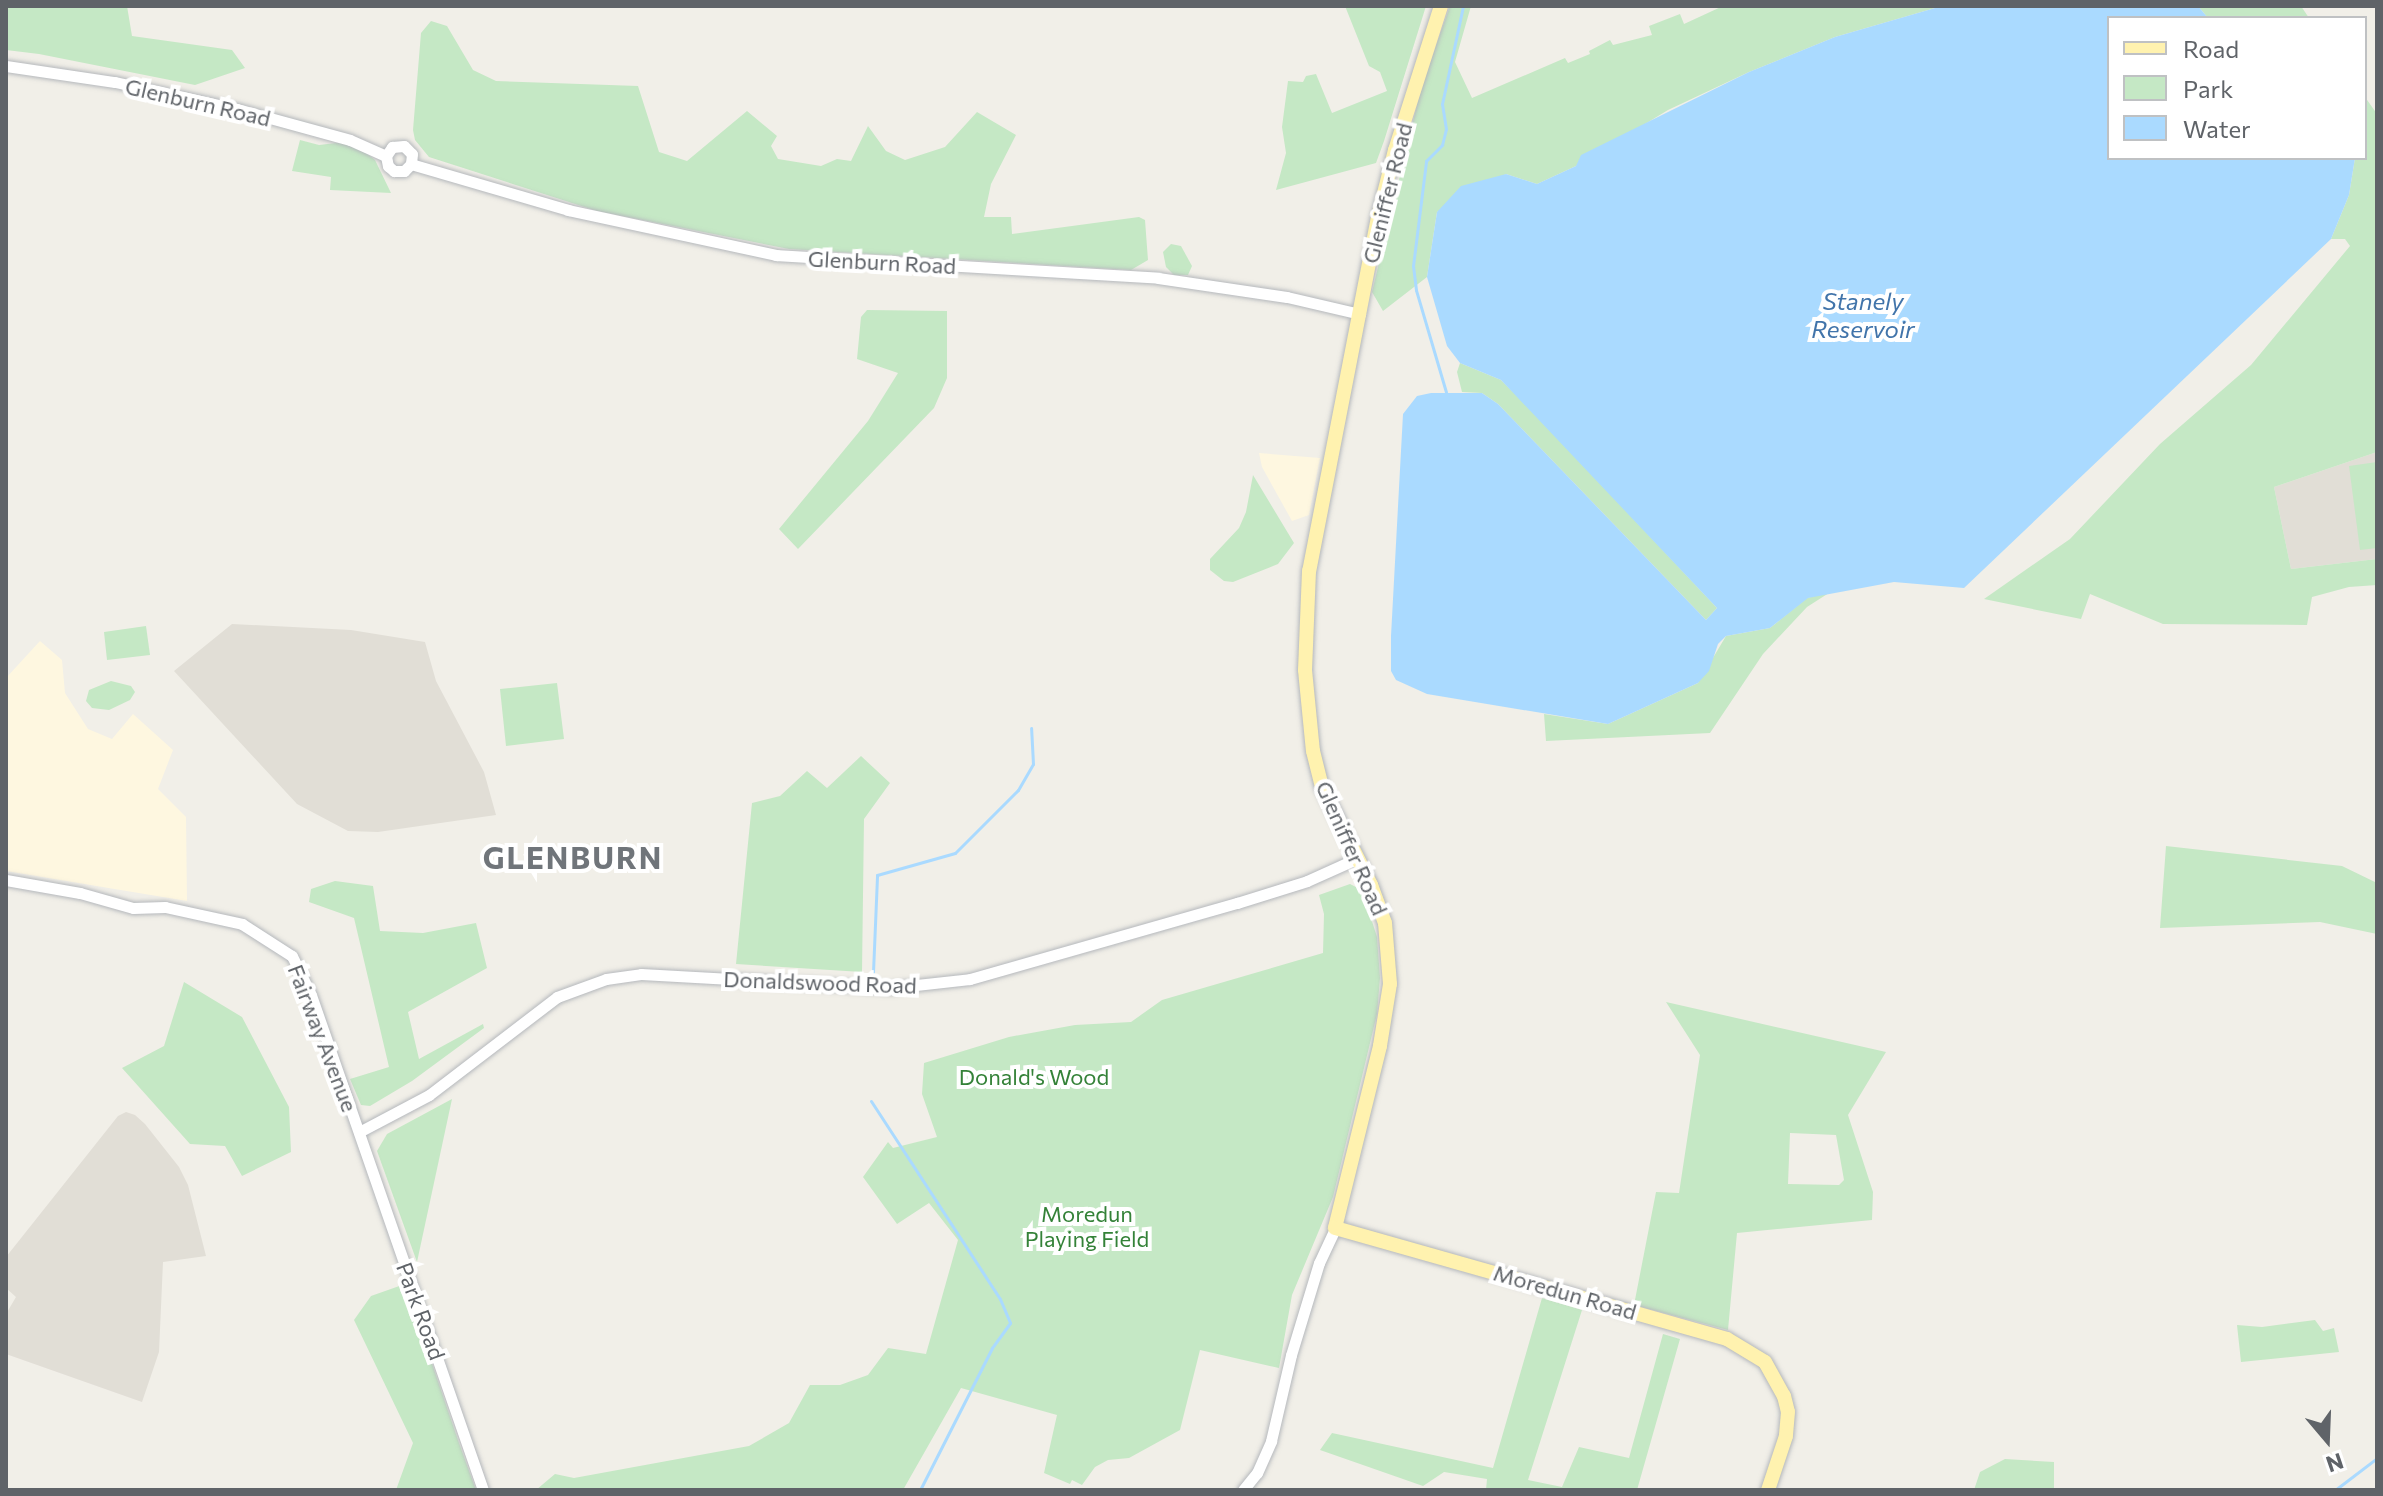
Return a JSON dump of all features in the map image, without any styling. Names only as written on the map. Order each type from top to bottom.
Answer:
[{"type":"main road","name":"Gleniffer Road","points":[[1335,1228],[1380,1046],[1390,984],[1385,923],[1371,885],[1322,787],[1313,751],[1305,639],[1309,571],[1395,150],[1441,6]]},
{"type":"main road","name":"Moredun Road","points":[[1335,1228],[1727,1339],[1765,1362],[1779,1384],[1788,1412],[1786,1436],[1768,1490]]},
{"type":"street","name":"Glenburn Road","points":[[6,66],[115,82],[237,109],[350,140],[386,156]]},
{"type":"street","points":[[404,146],[412,154],[411,164],[404,171],[394,171],[388,166],[386,156],[392,147],[404,146]]},
{"type":"street","name":"Glenburn Road","points":[[411,164],[568,210],[776,255],[1158,278],[1287,297],[1360,314]]},
{"type":"street","name":"Donaldswood Road","points":[[359,1132],[418,1102],[557,997],[606,979],[641,974],[889,988],[955,981],[1237,903],[1307,881],[1356,859]]},
{"type":"street","name":"Fairway Avenue","points":[[6,880],[80,893],[133,908],[165,907],[218,918],[242,924],[276,943],[292,956],[304,975],[359,1132]]},
{"type":"street","name":"Park Road","points":[[359,1132],[483,1490]]},
{"type":"street","name":"Gleniffer Road","points":[[1243,1490],[1257,1473],[1271,1441],[1291,1355],[1319,1263],[1335,1228]]},
{"type":"shaded area","points":[[2377,452],[2377,559],[2291,569],[2274,487]]},
{"type":"shaded area","points":[[1259,453],[1320,458],[1309,515],[1292,521],[1262,467]]},
{"type":"shaded area","points":[[232,624],[351,630],[425,642],[436,681],[484,772],[496,815],[378,832],[348,831],[297,804],[174,671]]},
{"type":"shaded area","points":[[40,641],[62,660],[65,693],[88,729],[112,739],[133,714],[173,750],[158,789],[186,817],[187,901],[6,871],[6,678]]},
{"type":"shaded area","points":[[126,1112],[145,1124],[179,1167],[188,1185],[206,1256],[163,1262],[159,1352],[142,1402],[6,1354],[6,1314],[16,1297],[6,1288],[6,1257],[118,1116]]},
{"type":"green space","points":[[6,6],[127,6],[132,36],[232,50],[245,68],[195,85],[6,50]]},
{"type":"green space","points":[[1345,6],[1426,6],[1376,163],[1276,190],[1286,153],[1282,127],[1288,81],[1303,82],[1306,76],[1316,74],[1332,113],[1387,91],[1380,72],[1369,66]]},
{"type":"green space","points":[[1450,6],[1471,6],[1455,62],[1472,98],[1565,58],[1568,63],[1590,54],[1589,51],[1610,40],[1613,45],[1652,35],[1649,26],[1680,14],[1684,24],[1723,6],[1942,6],[1835,37],[1749,72],[1668,110],[1576,166],[1537,184],[1506,174],[1437,212],[1427,277],[1383,311],[1372,292],[1421,88]]},
{"type":"green space","points":[[2198,6],[2301,6],[2308,16],[2206,16]]},
{"type":"green space","points":[[431,21],[447,26],[473,70],[496,81],[638,86],[659,152],[687,161],[747,111],[777,136],[771,146],[778,159],[821,166],[837,159],[851,161],[868,126],[886,151],[905,160],[945,147],[977,112],[1016,135],[991,184],[984,217],[1011,217],[1012,234],[1139,217],[1145,220],[1148,260],[1131,270],[789,249],[597,211],[429,157],[415,140],[413,130],[421,33]]},
{"type":"green space","points":[[2367,100],[2377,114],[2377,452],[2274,487],[2291,569],[2377,559],[2377,585],[2349,587],[2312,597],[2307,625],[2163,624],[2090,594],[2081,619],[1984,599],[2070,539],[2160,444],[2251,365],[2350,246],[2345,239],[2331,239],[2349,195],[2355,160],[2367,160]]},
{"type":"green space","points":[[300,140],[319,145],[345,142],[362,150],[375,160],[391,193],[330,190],[331,177],[292,171]]},
{"type":"green space","points":[[1171,244],[1181,246],[1192,266],[1188,275],[1174,275],[1166,267],[1163,252]]},
{"type":"green space","points":[[867,310],[947,311],[947,378],[934,408],[798,549],[779,529],[868,421],[898,373],[857,359],[861,317]]},
{"type":"green space","points":[[1460,363],[1501,380],[1534,413],[1717,608],[1706,620],[1498,404],[1482,393],[1462,392],[1457,372]]},
{"type":"green space","points":[[2377,462],[2377,548],[2360,550],[2349,466]]},
{"type":"green space","points":[[1253,475],[1294,543],[1278,564],[1233,582],[1224,581],[1210,570],[1210,559],[1239,528],[1246,512]]},
{"type":"green space","points":[[1832,591],[1807,607],[1763,654],[1710,733],[1546,741],[1544,714],[1608,724],[1698,683],[1726,636],[1770,628],[1807,598]]},
{"type":"green space","points":[[146,626],[150,655],[107,660],[104,632]]},
{"type":"green space","points":[[111,681],[131,686],[135,692],[130,700],[109,710],[92,708],[86,701],[89,690]]},
{"type":"green space","points":[[557,683],[564,739],[506,746],[500,689]]},
{"type":"green space","points":[[861,756],[890,783],[864,819],[862,972],[736,964],[752,803],[780,796],[807,771],[827,788]]},
{"type":"green space","points":[[2166,846],[2342,866],[2377,883],[2377,934],[2320,922],[2160,928]]},
{"type":"green space","points":[[335,881],[373,886],[380,931],[423,933],[476,923],[487,968],[408,1012],[419,1059],[483,1024],[484,1028],[412,1081],[370,1106],[361,1105],[350,1079],[389,1067],[354,918],[309,902],[311,889]]},
{"type":"green space","points":[[1350,884],[1362,890],[1377,937],[1380,978],[1377,1014],[1333,1197],[1292,1295],[1279,1368],[1200,1350],[1180,1430],[1129,1458],[1108,1460],[1095,1467],[1082,1485],[1072,1480],[1070,1484],[1044,1473],[1057,1415],[961,1388],[903,1490],[536,1490],[555,1474],[574,1478],[749,1446],[789,1423],[810,1385],[840,1385],[868,1375],[888,1348],[926,1354],[958,1240],[929,1203],[897,1224],[863,1177],[888,1142],[893,1148],[937,1137],[922,1094],[924,1063],[1009,1037],[1075,1025],[1131,1022],[1162,1000],[1323,953],[1324,914],[1319,895]]},
{"type":"green space","points":[[184,982],[242,1017],[289,1107],[291,1152],[242,1176],[225,1146],[190,1144],[122,1068],[164,1046]]},
{"type":"green space","points":[[1666,1002],[1886,1052],[1848,1115],[1873,1192],[1872,1220],[1737,1233],[1728,1330],[1634,1305],[1656,1192],[1679,1193],[1700,1055]],"holes":[[[1790,1133],[1836,1135],[1844,1180],[1839,1185],[1788,1184]]]},
{"type":"green space","points":[[452,1099],[417,1262],[377,1151],[387,1134]]},
{"type":"green space","points":[[405,1284],[476,1490],[396,1490],[413,1443],[354,1320],[371,1296]]},
{"type":"green space","points":[[1542,1298],[1582,1310],[1528,1480],[1562,1487],[1579,1447],[1629,1458],[1663,1334],[1680,1339],[1637,1490],[1486,1490],[1487,1479],[1444,1472],[1423,1486],[1320,1450],[1332,1433],[1493,1468]]},
{"type":"green space","points":[[2315,1320],[2323,1331],[2334,1328],[2339,1352],[2241,1362],[2237,1325],[2262,1327]]},
{"type":"green space","points":[[2005,1459],[2054,1462],[2054,1490],[1974,1490],[1980,1472]]},
{"type":"water","name":"Stanely Reservoir","points":[[1942,6],[2198,6],[2206,16],[2107,16],[2107,160],[2355,160],[2349,195],[2331,239],[1964,588],[1894,582],[1808,598],[1770,628],[1726,636],[1718,644],[1709,671],[1698,683],[1608,724],[1427,694],[1396,680],[1391,671],[1391,636],[1403,414],[1417,396],[1482,393],[1498,404],[1706,620],[1717,608],[1501,380],[1460,363],[1447,346],[1427,277],[1437,212],[1461,186],[1506,174],[1537,184],[1576,166],[1581,155],[1749,72],[1835,37]]},
{"type":"waterway","points":[[1446,392],[1416,290],[1413,266],[1426,161],[1442,145],[1446,129],[1442,104],[1463,6]]},
{"type":"waterway","points":[[873,972],[877,875],[955,853],[1018,790],[1033,764],[1031,728]]},
{"type":"waterway","points":[[871,1101],[1000,1299],[1010,1323],[992,1348],[920,1490]]},
{"type":"waterway","points":[[2335,1490],[2377,1458]]},
{"type":"district","name":"GLENBURN","points":[[573,857]]},
{"type":"park label","name":"Donald's Wood","points":[[1034,1077]]},
{"type":"park label","name":"Moredun Playing Field","points":[[1087,1226]]}]
